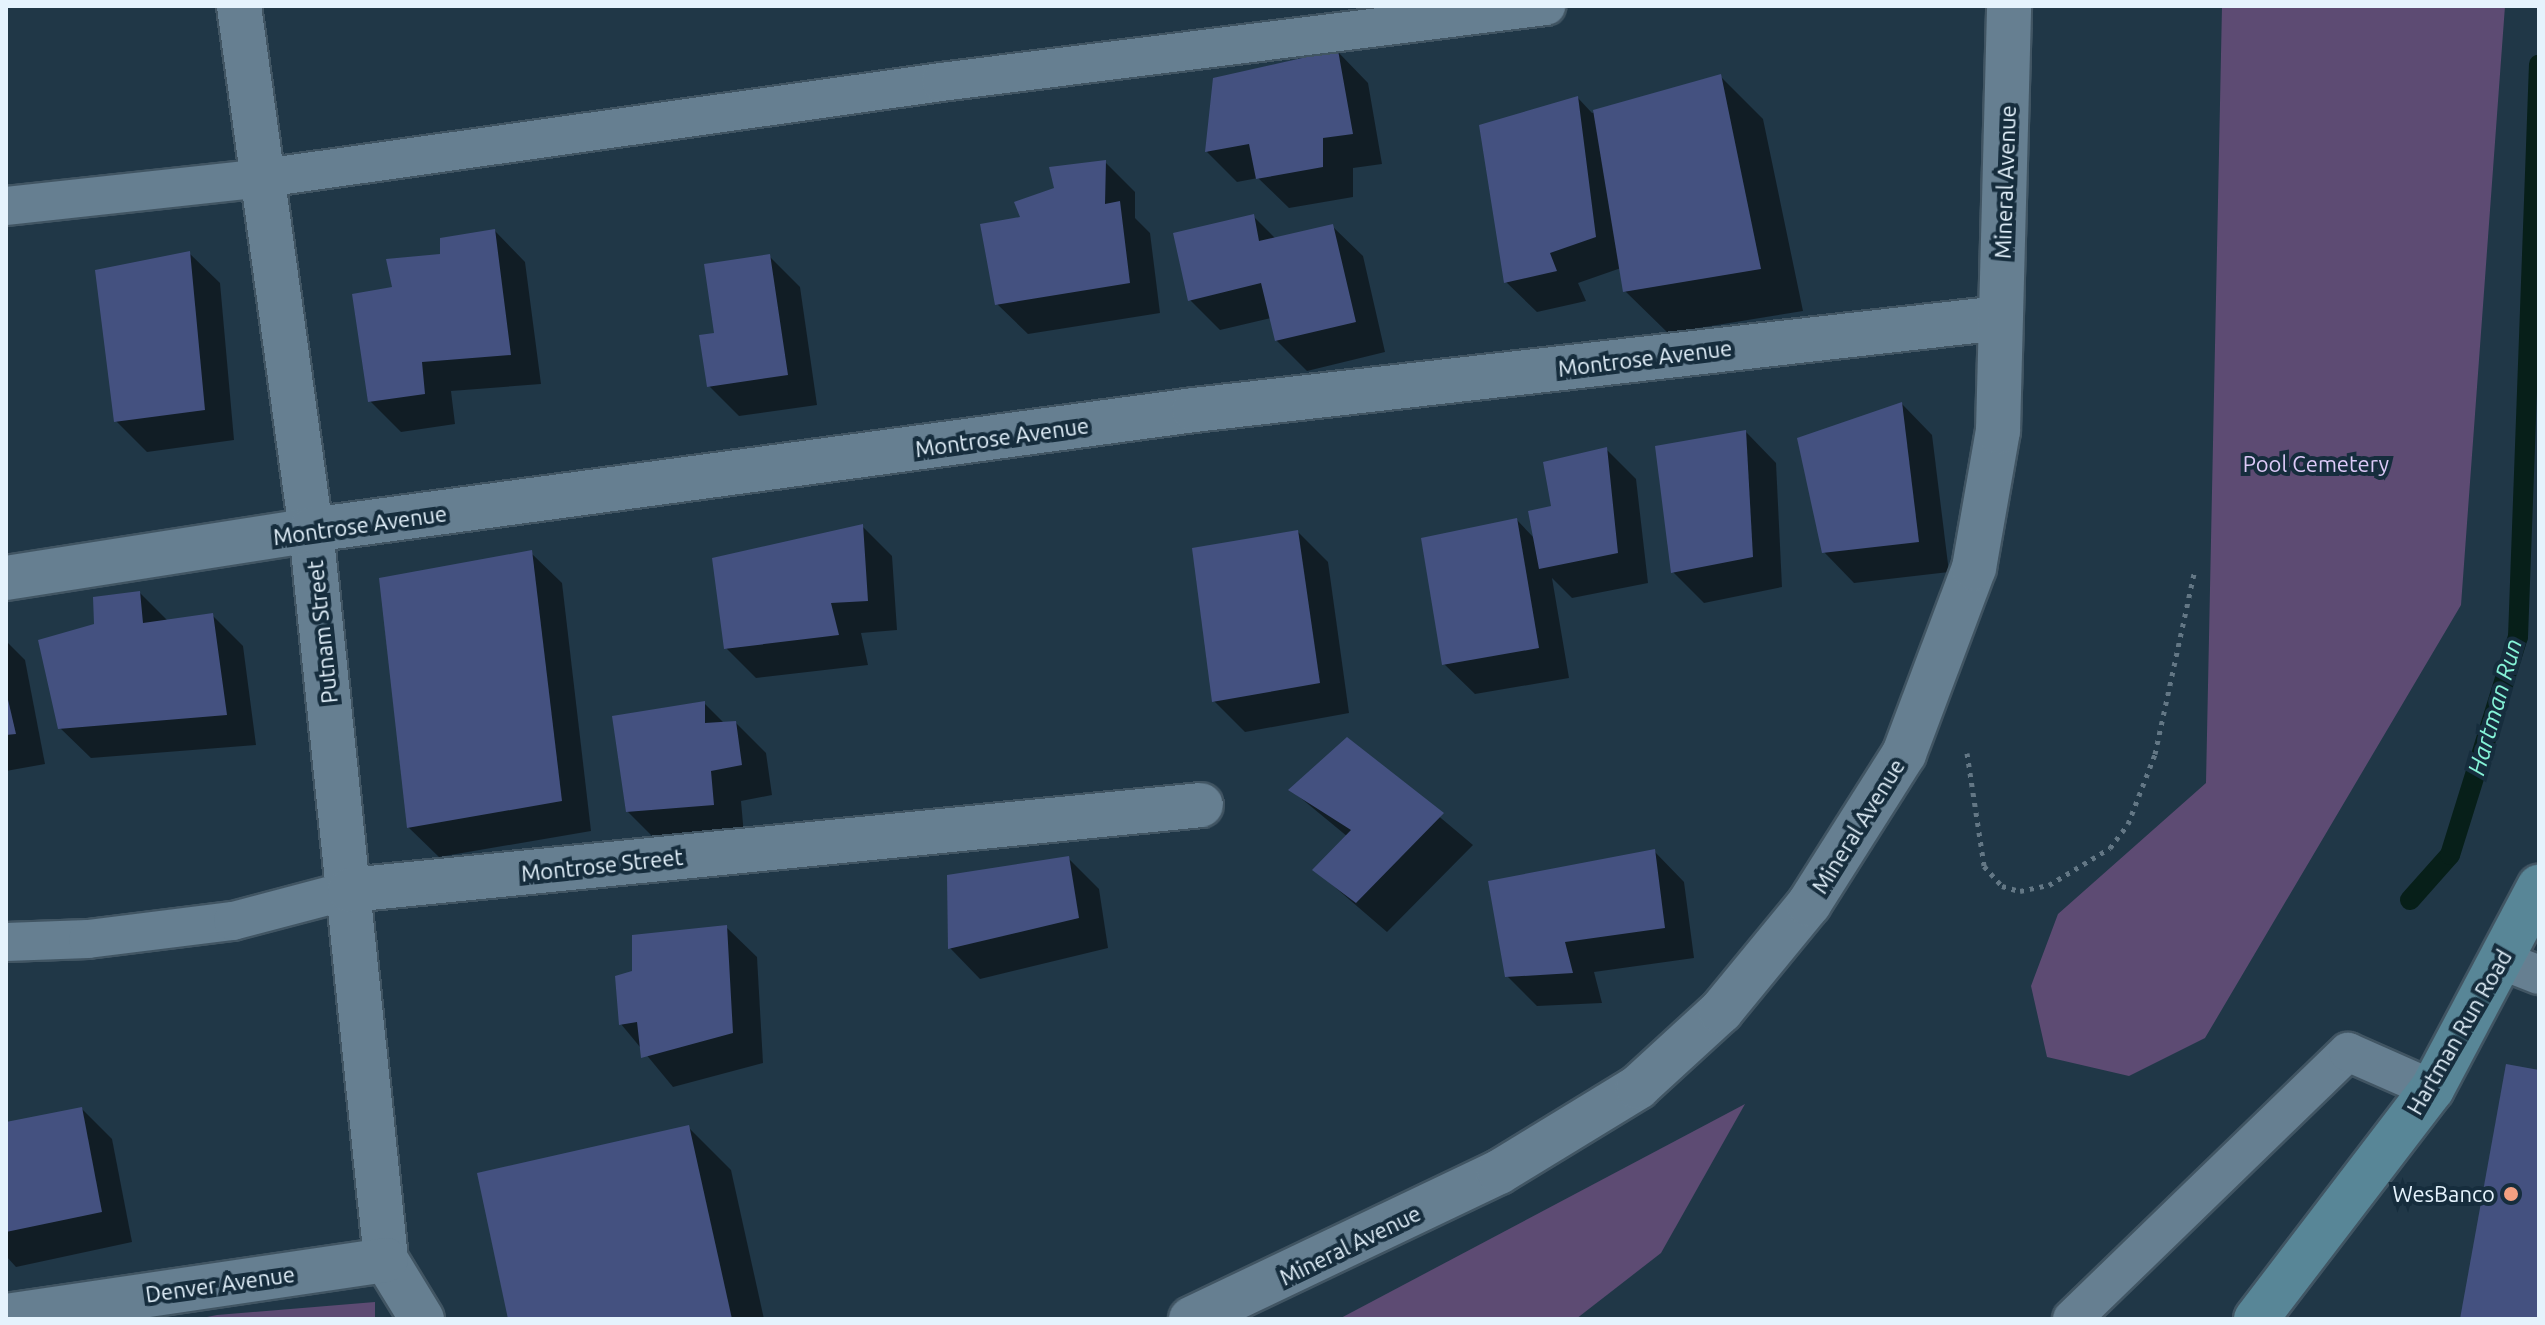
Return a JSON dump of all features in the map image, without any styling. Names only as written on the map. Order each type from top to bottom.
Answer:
[{"type":"main road","name":"Hartman Run Road","points":[[2256,1319],[2432,1089],[2520,967],[2539,887]]},
{"type":"main road","name":"Hartman Run Road","points":[[2285,1319],[2341,1210]]},
{"type":"street","name":"Putnam Street","points":[[239,6],[311,530],[386,1260]]},
{"type":"street","name":"Mineral Avenue","points":[[1191,1319],[1499,1172],[1638,1087],[1721,1011],[1809,904],[1904,754],[1974,568],[1998,431],[2009,6]]},
{"type":"street","name":"Montrose Avenue","points":[[6,578],[311,530],[1194,410],[2000,318]]},
{"type":"street","name":"Montrose Street","points":[[350,890],[1201,805]]},
{"type":"street","name":"Denver Avenue","points":[[6,1316],[386,1260]]},
{"type":"street","points":[[386,1260],[422,1319]]},
{"type":"lane","points":[[6,206],[264,178],[987,76],[1546,6]]},
{"type":"lane","name":"Montrose Street","points":[[6,942],[88,939],[233,921],[350,890]]},
{"type":"lane","points":[[2072,1319],[2348,1052],[2432,1089]]},
{"type":"path","points":[[1967,741],[1968,786],[1984,866],[2002,886],[2020,891],[2049,885],[2083,869],[2110,848],[2128,824],[2155,754],[2195,569]]},
{"type":"green space","name":"Pool Cemetery","points":[[2222,6],[2505,6],[2461,605],[2205,1038],[2129,1076],[2047,1057],[2031,986],[2058,914],[2206,783]]},
{"type":"green space","points":[[1745,1104],[1661,1253],[1576,1319],[1339,1319]]},
{"type":"green space","points":[[375,1302],[375,1319],[197,1319],[217,1315]]},
{"type":"building","points":[[1338,50],[1353,134],[1323,138],[1323,167],[1256,179],[1249,144],[1205,152],[1213,78]]},
{"type":"building","points":[[1721,74],[1761,269],[1623,292],[1593,110]]},
{"type":"building","points":[[1578,96],[1596,237],[1550,253],[1557,271],[1504,283],[1479,125]]},
{"type":"building","points":[[1106,160],[1105,204],[1120,201],[1130,283],[995,305],[980,224],[1020,217],[1014,202],[1054,188],[1049,167]]},
{"type":"building","points":[[1254,214],[1259,241],[1333,224],[1356,322],[1275,341],[1261,283],[1188,301],[1173,233]]},
{"type":"building","points":[[495,229],[511,355],[422,362],[425,394],[368,402],[352,294],[392,287],[386,259],[440,254],[440,238]]},
{"type":"building","points":[[190,251],[205,410],[114,422],[95,270]]},
{"type":"building","points":[[770,254],[788,375],[707,387],[699,335],[714,333],[704,264]]},
{"type":"building","points":[[1902,402],[1919,542],[1822,553],[1797,438]]},
{"type":"building","points":[[1746,430],[1753,557],[1671,573],[1655,446]]},
{"type":"building","points":[[1607,447],[1618,553],[1539,569],[1528,511],[1551,506],[1543,462]]},
{"type":"building","points":[[1517,518],[1539,648],[1442,665],[1421,538]]},
{"type":"building","points":[[863,524],[868,601],[831,603],[839,635],[724,649],[712,558]]},
{"type":"building","points":[[1298,530],[1320,683],[1212,702],[1192,548]]},
{"type":"building","points":[[532,550],[562,801],[407,828],[379,578]]},
{"type":"building","points":[[140,591],[143,623],[213,613],[227,715],[58,729],[38,640],[94,624],[93,597]]},
{"type":"building","points":[[6,691],[16,734],[6,735]]},
{"type":"building","points":[[705,701],[705,723],[736,721],[742,765],[711,771],[714,805],[626,812],[612,716]]},
{"type":"building","points":[[1347,737],[1444,813],[1356,903],[1312,870],[1351,830],[1288,790]]},
{"type":"building","points":[[1655,849],[1665,928],[1565,942],[1573,973],[1505,977],[1488,881]]},
{"type":"building","points":[[1069,856],[1079,918],[948,949],[947,875]]},
{"type":"building","points":[[727,925],[733,1033],[641,1058],[637,1022],[619,1025],[615,976],[632,971],[632,935]]},
{"type":"building","name":"WesBanco","points":[[2506,1064],[2539,1070],[2539,1319],[2460,1319]]},
{"type":"building","points":[[82,1107],[102,1212],[6,1232],[6,1122]]},
{"type":"building","points":[[689,1125],[732,1319],[508,1319],[477,1173]]},
{"type":"waterway","name":"Hartman Run","points":[[2410,900],[2450,855],[2518,637],[2539,64]]},
{"type":"place","name":"WesBanco","points":[[2511,1194]]}]
